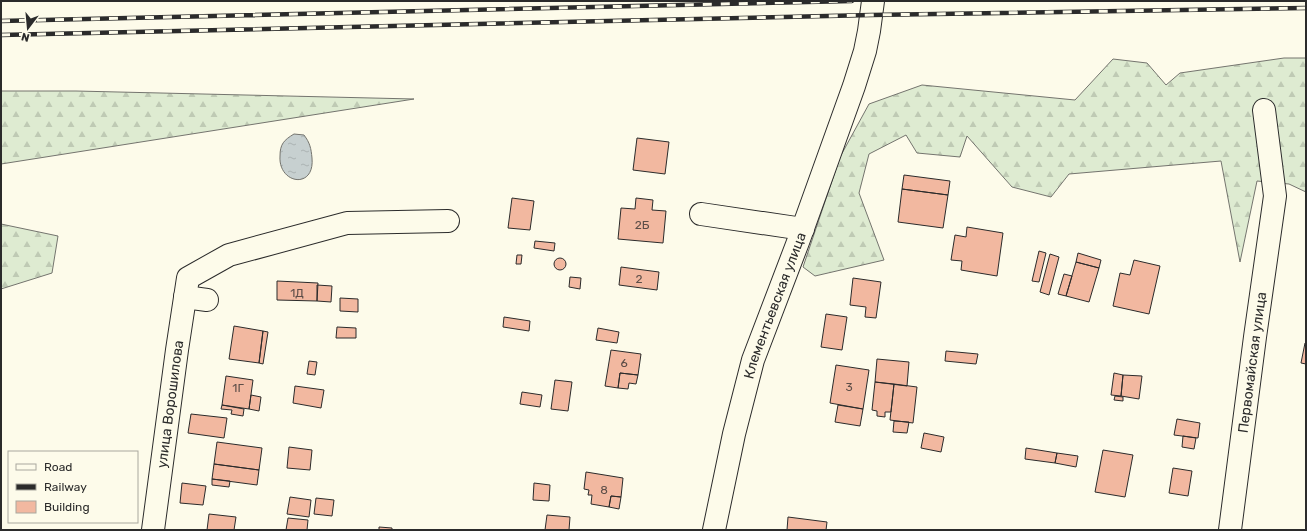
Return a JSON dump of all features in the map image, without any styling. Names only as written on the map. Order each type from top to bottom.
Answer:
[{"type":"street","name":"Клементьевская улица","points":[[714,530],[734,434],[753,360],[803,229],[854,86],[868,38],[873,1]]},
{"type":"street","name":"Первомайская улица","points":[[1230,530],[1275,196],[1264,110]]},
{"type":"street","points":[[701,214],[803,229]]},
{"type":"street","points":[[207,300],[187,287],[229,255],[347,223],[448,222]]},
{"type":"street","name":"улица Ворошилова","points":[[153,530],[187,287]]},
{"type":"green space","points":[[1284,58],[1306,58],[1306,192],[1289,184],[1257,181],[1240,262],[1221,161],[1069,174],[1051,197],[1012,187],[967,136],[960,157],[917,153],[906,135],[869,154],[859,193],[884,260],[815,276],[803,267],[840,157],[869,104],[922,85],[1075,100],[1113,59],[1147,63],[1166,85],[1180,73]]},
{"type":"green space","points":[[1,91],[76,91],[414,99],[1,164]]},
{"type":"green space","points":[[1,224],[58,236],[52,273],[1,289]]},
{"type":"water","points":[[294,134],[304,135],[309,143],[312,158],[311,168],[308,175],[303,179],[296,180],[285,173],[281,165],[280,156],[281,148],[285,140]]},
{"type":"building","points":[[637,138],[669,142],[665,174],[633,170]]},
{"type":"building","points":[[904,175],[950,181],[948,195],[902,189]]},
{"type":"building","points":[[902,189],[948,195],[943,228],[898,222]]},
{"type":"building","points":[[512,198],[534,201],[530,230],[508,228]]},
{"type":"building","points":[[636,198],[653,200],[652,210],[666,211],[663,243],[618,239],[621,208],[635,209]]},
{"type":"building","points":[[967,227],[1003,233],[997,276],[961,270],[962,261],[951,260],[955,235],[966,237]]},
{"type":"building","points":[[535,241],[555,243],[554,251],[534,248]]},
{"type":"building","points":[[1039,251],[1046,253],[1039,282],[1032,281]]},
{"type":"building","points":[[1078,253],[1101,260],[1099,268],[1076,262]]},
{"type":"building","points":[[1050,254],[1059,257],[1049,295],[1040,292]]},
{"type":"building","points":[[517,255],[522,255],[521,264],[516,264]]},
{"type":"building","points":[[558,258],[562,258],[566,264],[562,270],[558,270],[554,266],[554,262]]},
{"type":"building","points":[[1134,260],[1160,266],[1149,314],[1113,306],[1120,273],[1130,275]]},
{"type":"building","points":[[1076,262],[1099,268],[1089,302],[1066,296]]},
{"type":"building","points":[[621,267],[659,272],[657,290],[619,285]]},
{"type":"building","points":[[1064,274],[1072,276],[1066,296],[1058,294]]},
{"type":"building","points":[[570,277],[581,278],[580,289],[569,287]]},
{"type":"building","points":[[853,278],[881,282],[876,318],[865,317],[866,307],[850,305]]},
{"type":"building","points":[[277,281],[318,283],[317,301],[277,300]]},
{"type":"building","points":[[317,285],[332,286],[331,302],[317,301]]},
{"type":"building","points":[[340,298],[358,299],[358,312],[340,311]]},
{"type":"building","points":[[826,314],[847,317],[842,350],[821,347]]},
{"type":"building","points":[[504,317],[530,321],[529,331],[503,327]]},
{"type":"building","points":[[234,326],[263,331],[259,363],[229,359]]},
{"type":"building","points":[[337,327],[356,328],[356,338],[336,338]]},
{"type":"building","points":[[598,328],[619,332],[617,343],[596,340]]},
{"type":"building","points":[[263,331],[268,332],[263,364],[259,363]]},
{"type":"building","points":[[1306,343],[1306,364],[1301,363]]},
{"type":"building","points":[[611,350],[641,354],[638,375],[620,373],[618,388],[605,386]]},
{"type":"building","points":[[946,351],[978,354],[976,364],[945,361]]},
{"type":"building","points":[[877,359],[909,362],[907,386],[875,382]]},
{"type":"building","points":[[309,361],[317,362],[315,375],[307,374]]},
{"type":"building","points":[[836,365],[869,370],[863,409],[830,403]]},
{"type":"building","points":[[620,373],[638,375],[636,384],[629,383],[628,389],[618,388]]},
{"type":"building","points":[[1114,373],[1123,375],[1121,396],[1111,395]]},
{"type":"building","points":[[1123,375],[1142,376],[1139,399],[1121,396]]},
{"type":"building","points":[[226,376],[253,380],[249,409],[222,405]]},
{"type":"building","points":[[555,380],[572,382],[568,411],[551,409]]},
{"type":"building","points":[[875,382],[894,384],[891,412],[885,412],[885,417],[877,416],[877,411],[872,410]]},
{"type":"building","points":[[894,384],[917,387],[913,423],[890,420]]},
{"type":"building","points":[[295,386],[324,390],[321,408],[293,403]]},
{"type":"building","points":[[522,392],[542,395],[540,407],[520,404]]},
{"type":"building","points":[[251,395],[261,397],[259,411],[249,409]]},
{"type":"building","points":[[1115,396],[1123,397],[1123,401],[1114,400]]},
{"type":"building","points":[[222,405],[244,409],[243,416],[231,414],[232,410],[221,409]]},
{"type":"building","points":[[838,405],[863,409],[860,426],[835,422]]},
{"type":"building","points":[[191,414],[227,418],[224,438],[188,433]]},
{"type":"building","points":[[1177,419],[1200,423],[1198,438],[1174,435]]},
{"type":"building","points":[[894,421],[909,422],[907,433],[893,432]]},
{"type":"building","points":[[924,433],[944,437],[941,452],[921,448]]},
{"type":"building","points":[[1183,436],[1196,438],[1194,449],[1182,447]]},
{"type":"building","points":[[217,442],[262,448],[259,470],[214,464]]},
{"type":"building","points":[[289,447],[312,450],[310,470],[287,468]]},
{"type":"building","points":[[1026,448],[1057,453],[1055,463],[1025,459]]},
{"type":"building","points":[[1103,450],[1133,455],[1125,497],[1095,492]]},
{"type":"building","points":[[1057,453],[1078,456],[1076,467],[1055,463]]},
{"type":"building","points":[[214,464],[259,470],[257,485],[212,479]]},
{"type":"building","points":[[1173,468],[1192,471],[1188,496],[1169,493]]},
{"type":"building","points":[[586,472],[623,478],[621,497],[611,496],[609,507],[591,504],[592,495],[588,495],[589,490],[584,489]]},
{"type":"building","points":[[212,479],[230,481],[229,487],[212,485]]},
{"type":"building","points":[[182,483],[206,486],[203,505],[180,503]]},
{"type":"building","points":[[534,483],[550,485],[549,501],[533,500]]},
{"type":"building","points":[[611,496],[621,497],[619,509],[609,507]]},
{"type":"building","points":[[290,497],[311,500],[309,517],[287,514]]},
{"type":"building","points":[[316,498],[334,500],[332,516],[314,514]]},
{"type":"building","points":[[209,514],[236,517],[234,530],[207,530]]},
{"type":"building","points":[[547,515],[570,517],[569,530],[545,530]]},
{"type":"building","points":[[788,517],[827,522],[826,530],[787,530]]},
{"type":"building","points":[[288,518],[308,520],[307,530],[286,530]]},
{"type":"building","points":[[379,527],[392,528],[392,530],[379,530]]},
{"type":"railway","points":[[1,21],[852,1]]},
{"type":"railway","points":[[1,35],[871,15],[1306,8]]}]
